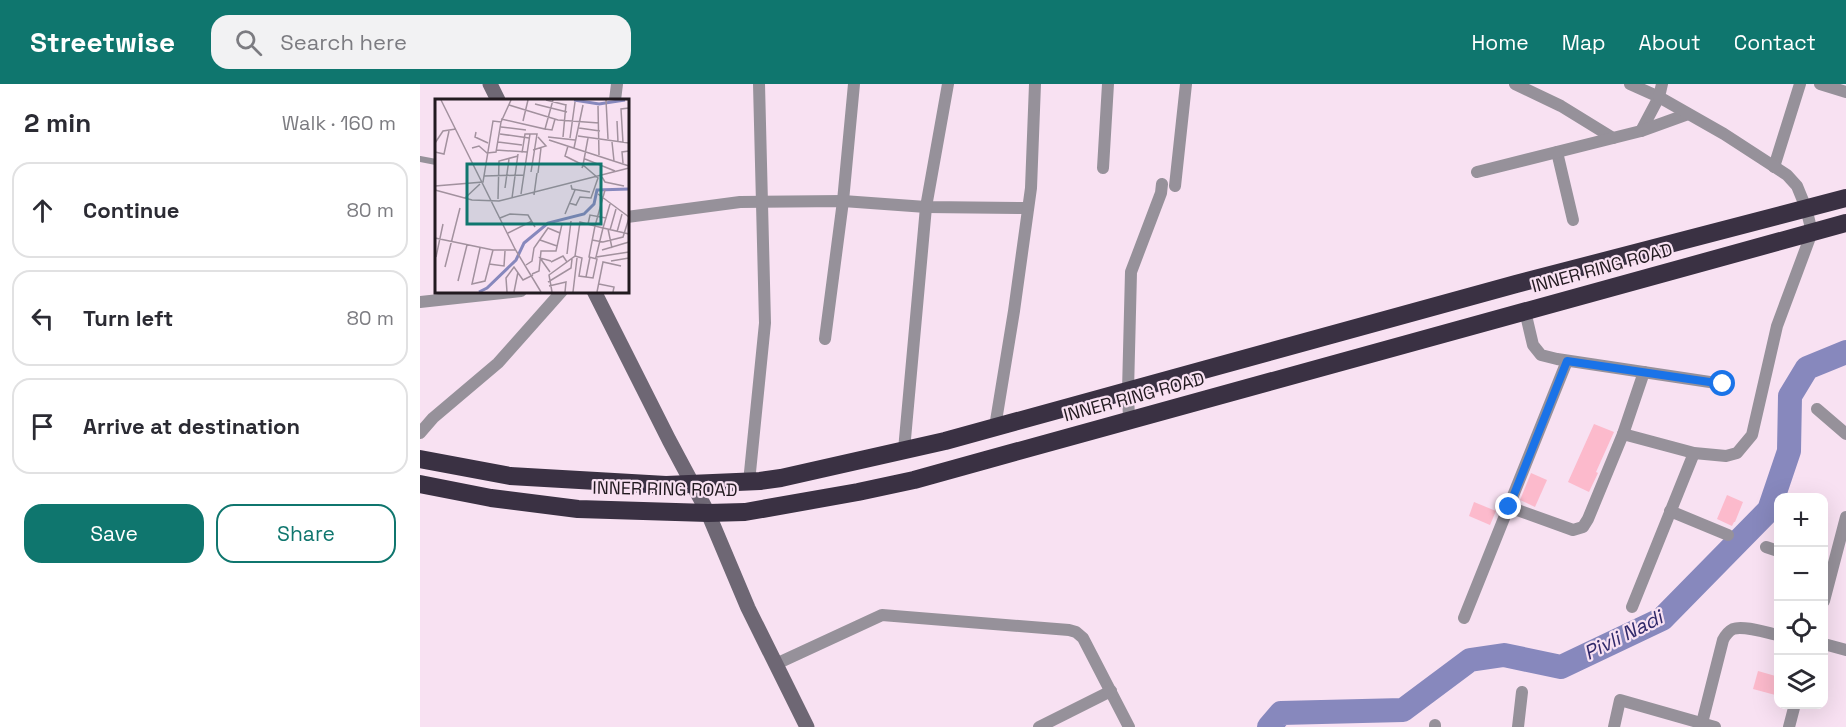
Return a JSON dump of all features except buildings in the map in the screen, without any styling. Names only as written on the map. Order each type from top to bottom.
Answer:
[{"type":"highway","name":"INNER RING ROAD","points":[[420,459],[510,476],[666,485],[749,482],[781,478],[995,427],[1516,284],[1846,198]]},
{"type":"highway","name":"INNER RING ROAD","points":[[420,484],[491,498],[578,509],[745,512],[914,480],[1846,224]]},
{"type":"street","points":[[490,84],[498,99]]},
{"type":"street","points":[[615,99],[617,84]]},
{"type":"street","points":[[749,482],[765,323],[759,84]]},
{"type":"street","points":[[825,339],[843,201],[854,84]]},
{"type":"street","points":[[904,450],[926,207],[948,84]]},
{"type":"street","points":[[995,427],[1031,188],[1035,84]]},
{"type":"street","points":[[1103,168],[1108,84]]},
{"type":"street","points":[[1175,186],[1186,84]]},
{"type":"street","points":[[1515,84],[1561,106],[1613,138]]},
{"type":"street","points":[[1623,434],[1694,453],[1726,456],[1737,453],[1752,435],[1777,326],[1812,232],[1797,186],[1786,175],[1724,134],[1630,84]]},
{"type":"street","points":[[1641,131],[1659,98],[1662,84]]},
{"type":"street","points":[[1774,167],[1800,84]]},
{"type":"street","points":[[1820,84],[1846,92]]},
{"type":"street","points":[[1477,172],[1641,131],[1688,114]]},
{"type":"street","points":[[1557,152],[1573,220]]},
{"type":"street","points":[[1129,420],[1131,272],[1161,193],[1162,184]]},
{"type":"street","points":[[628,217],[740,202],[843,201],[926,207],[1028,208]]},
{"type":"street","points":[[420,302],[512,292]]},
{"type":"street","points":[[420,433],[433,418],[498,363],[561,292]]},
{"type":"street","points":[[595,292],[708,513],[748,608],[807,727]]},
{"type":"street","points":[[1525,311],[1533,345],[1540,355],[1723,384]]},
{"type":"street","points":[[1464,618],[1567,361]]},
{"type":"street","points":[[1509,507],[1573,530],[1583,527],[1623,434],[1644,372]]},
{"type":"street","points":[[1817,409],[1846,434]]},
{"type":"street","points":[[1632,607],[1694,453]]},
{"type":"street","points":[[1671,512],[1728,535]]},
{"type":"street","points":[[1828,567],[1846,517]]},
{"type":"street","points":[[776,664],[882,615],[1069,630],[1083,638],[1130,727]]},
{"type":"street","points":[[1702,723],[1723,640],[1727,634],[1733,629],[1744,628],[1774,634]]},
{"type":"street","points":[[1828,645],[1846,650]]},
{"type":"street","points":[[1039,727],[1111,691]]},
{"type":"street","points":[[1518,727],[1522,692]]},
{"type":"street","points":[[1614,727],[1620,700],[1715,727]]},
{"type":"street","points":[[1789,727],[1794,709]]},
{"type":"lane","points":[[420,159],[435,162]]},
{"type":"waterway","name":"Pivli Nadi","points":[[1269,727],[1281,713],[1403,710],[1470,660],[1504,655],[1561,667],[1662,619],[1769,510],[1789,451],[1790,396],[1807,368],[1846,352]]},
{"type":"route","points":[[1509,507],[1567,361],[1723,384]]}]
